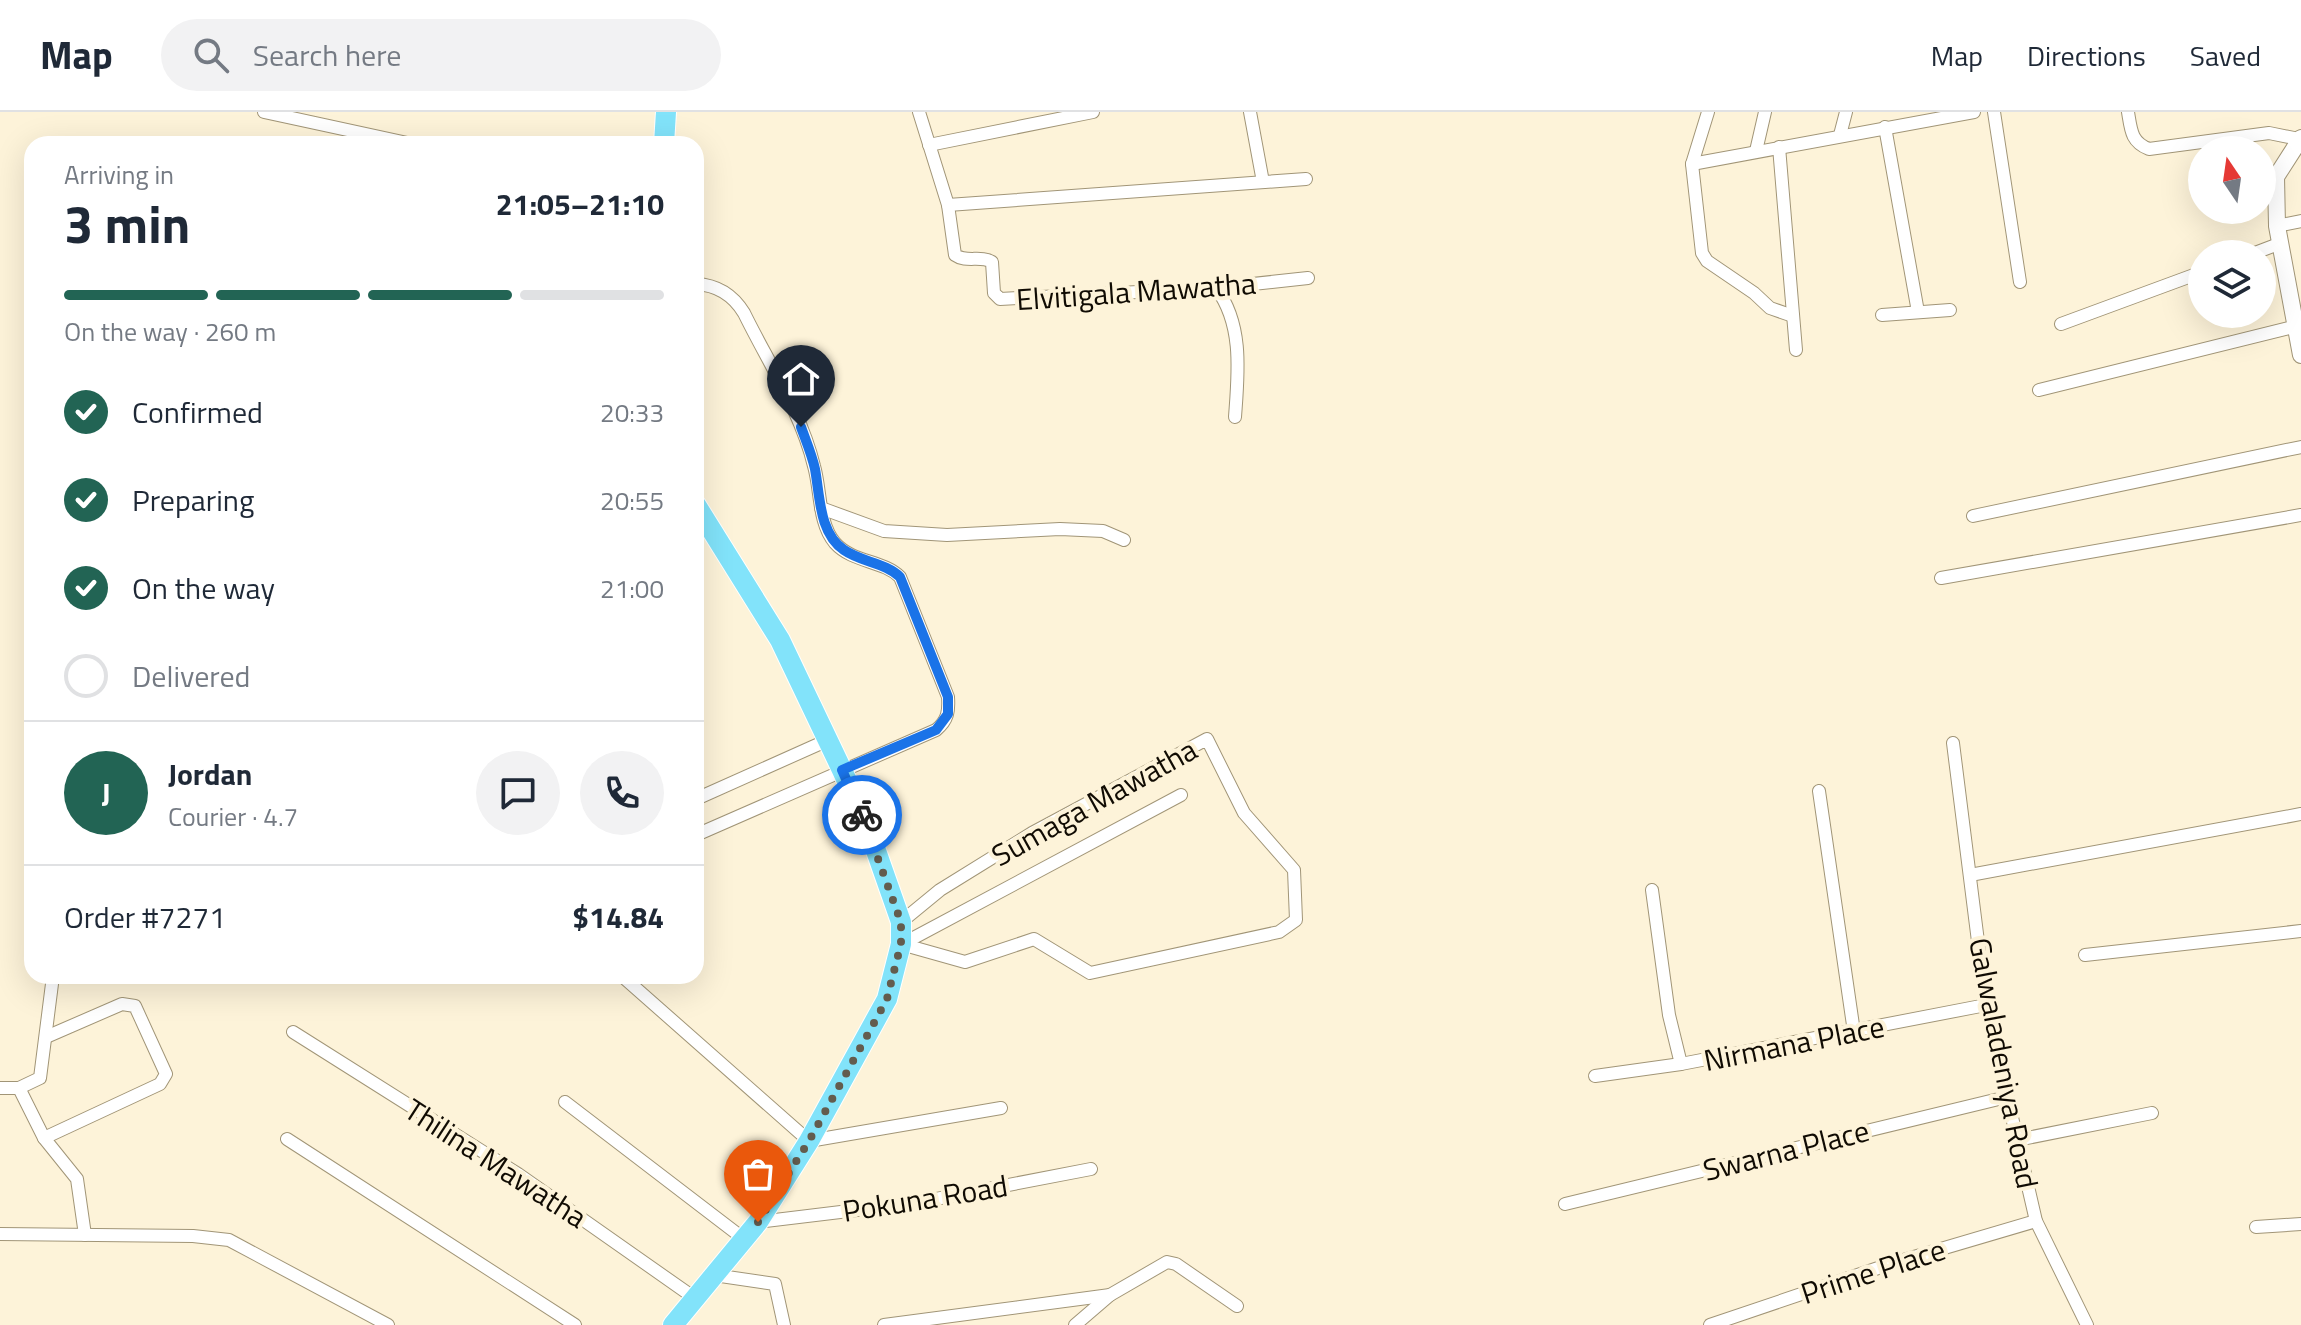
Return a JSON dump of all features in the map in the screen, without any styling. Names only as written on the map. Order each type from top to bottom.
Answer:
[{"type":"main road","points":[[664,136],[666,112]]},
{"type":"main road","points":[[673,1325],[758,1222],[809,1141],[887,999],[902,943],[901,922],[867,825],[828,740],[780,640],[704,519]]},
{"type":"street","points":[[264,112],[375,136]]},
{"type":"street","name":"Elvitigala Mawatha","points":[[919,112],[948,205],[955,255],[960,259],[987,259],[992,262],[994,293],[1000,299],[1216,288],[1308,278]]},
{"type":"street","points":[[929,145],[1093,112]]},
{"type":"street","points":[[1250,112],[1263,182]]},
{"type":"street","points":[[1708,112],[1692,164],[1702,253],[1707,261],[1754,293],[1770,308],[1793,316]]},
{"type":"street","points":[[1756,151],[1765,112]]},
{"type":"street","points":[[1840,135],[1846,112]]},
{"type":"street","points":[[1692,164],[1885,127],[1919,116],[1974,112]]},
{"type":"street","points":[[1994,112],[2020,282]]},
{"type":"street","points":[[2128,112],[2133,138],[2149,149],[2269,133],[2300,138],[2276,177],[2277,226],[2299,326],[2301,355]]},
{"type":"street","points":[[1885,127],[1918,312]]},
{"type":"street","points":[[1779,147],[1796,350]]},
{"type":"street","points":[[948,205],[1306,179]]},
{"type":"street","points":[[2277,226],[2301,221]]},
{"type":"street","points":[[2276,245],[2281,243]]},
{"type":"street","points":[[2061,324],[2188,277]]},
{"type":"street","points":[[704,284],[723,291],[736,301],[744,313],[801,427],[815,466],[821,508],[834,542],[864,561],[894,571],[900,577],[948,697],[948,714],[936,730],[704,831]]},
{"type":"street","points":[[1216,288],[1224,298],[1236,338],[1235,417]]},
{"type":"street","points":[[1882,315],[1950,310]]},
{"type":"street","points":[[2039,390],[2299,326]]},
{"type":"street","points":[[1973,516],[2301,447]]},
{"type":"street","points":[[821,508],[884,531],[947,535],[1060,529],[1103,531],[1124,540]]},
{"type":"street","points":[[1941,578],[2301,515]]},
{"type":"street","name":"Sumaga Mawatha","points":[[901,922],[940,890],[1032,833],[1207,739],[1244,813],[1294,870],[1296,920],[1279,932],[1090,973],[1034,939],[965,962],[902,943]]},
{"type":"street","points":[[704,795],[828,740]]},
{"type":"street","name":"Galwaladeniya Road","points":[[1953,743],[1986,1005],[2007,1097],[2036,1221],[2087,1325]]},
{"type":"street","points":[[1819,791],[1854,1032]]},
{"type":"street","points":[[902,943],[1181,795]]},
{"type":"street","points":[[1970,875],[2301,814]]},
{"type":"street","name":"Nirmana Place","points":[[1652,890],[1669,1015],[1681,1064],[1986,1005]]},
{"type":"street","points":[[2085,955],[2301,931]]},
{"type":"street","points":[[0,1088],[19,1088],[40,1078],[52,984]]},
{"type":"street","points":[[631,984],[809,1141],[1001,1108]]},
{"type":"street","points":[[44,1138],[160,1084],[166,1074],[135,1006],[122,1004],[46,1037]]},
{"type":"street","name":"Thilina Mawatha","points":[[293,1032],[518,1174],[696,1299]]},
{"type":"street","points":[[1595,1076],[1681,1064]]},
{"type":"street","points":[[19,1088],[44,1138],[77,1179],[85,1235]]},
{"type":"street","name":"Swarna Place","points":[[1565,1204],[2007,1097]]},
{"type":"street","points":[[565,1102],[744,1239]]},
{"type":"street","points":[[2017,1140],[2152,1113]]},
{"type":"street","points":[[287,1139],[575,1325]]},
{"type":"street","name":"Pokuna Road","points":[[758,1222],[915,1203],[1091,1169]]},
{"type":"street","name":"Prime Place","points":[[1710,1325],[1890,1264],[2036,1221]]},
{"type":"street","points":[[2256,1227],[2301,1224]]},
{"type":"street","points":[[0,1234],[193,1236],[229,1240],[388,1325]]},
{"type":"street","points":[[1075,1325],[1110,1295],[1167,1262],[1176,1264],[1237,1306]]},
{"type":"street","points":[[714,1275],[775,1284],[784,1325]]},
{"type":"street","points":[[884,1325],[1110,1295]]},
{"type":"way so far","points":[[758,1222],[809,1141],[887,999],[901,944],[901,922],[862,815]]},
{"type":"route","points":[[801,427],[815,466],[821,508],[834,542],[864,561],[894,571],[900,577],[948,697],[948,714],[936,730],[842,770],[862,815]]}]
